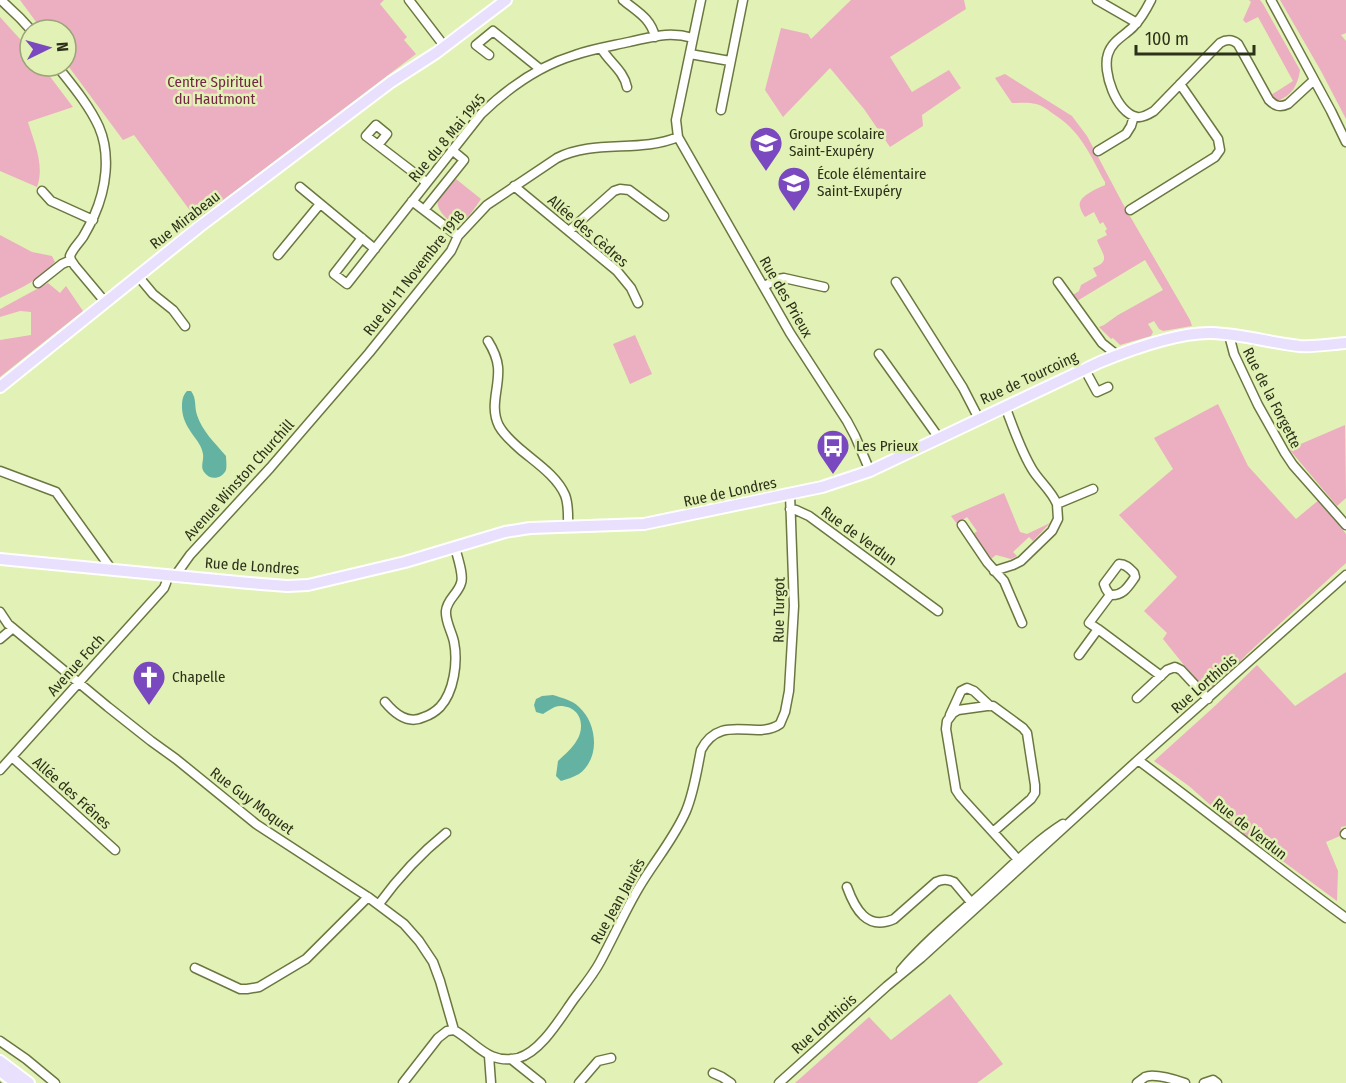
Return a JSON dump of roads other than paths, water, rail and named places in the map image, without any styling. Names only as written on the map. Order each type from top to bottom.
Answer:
[{"type":"main road","name":"Rue Mirabeau","points":[[443,44],[495,0]]},
{"type":"main road","name":"Rue Mirabeau","points":[[0,387],[199,227],[443,44],[506,0]]},
{"type":"main road","name":"Rue de Tourcoing","points":[[790,494],[822,487],[870,471],[1084,368],[1160,342],[1192,334],[1211,333],[1308,346],[1346,343]]},
{"type":"main road","name":"Rue de Tourcoing","points":[[1290,344],[1346,338]]},
{"type":"main road","name":"Rue de Londres","points":[[0,559],[274,585],[303,585],[405,562],[505,532],[657,522],[790,494]]},
{"type":"main road","points":[[0,1061],[28,1083]]},
{"type":"main road","points":[[0,1071],[16,1083]]},
{"type":"street","points":[[1,0],[21,18]]},
{"type":"street","points":[[409,0],[443,44]]},
{"type":"street","points":[[623,0],[650,22],[655,37]]},
{"type":"street","points":[[678,137],[676,120],[701,0]]},
{"type":"street","points":[[721,110],[743,0]]},
{"type":"street","points":[[1097,0],[1137,22]]},
{"type":"street","points":[[1151,0],[1142,16],[1114,43],[1107,56],[1106,64],[1113,92],[1122,106],[1134,116],[1142,117],[1154,111],[1221,42],[1230,40],[1238,44],[1273,104],[1283,106],[1288,104],[1314,80]]},
{"type":"street","points":[[1271,0],[1346,142]]},
{"type":"street","points":[[489,56],[476,45],[493,31],[540,69]]},
{"type":"street","name":"Rue du 8 Mai 1945","points":[[362,238],[334,274],[347,284],[481,114],[513,86],[540,69],[574,55],[655,37],[675,34],[693,38]]},
{"type":"street","points":[[601,48],[623,75],[627,87]]},
{"type":"street","points":[[690,54],[730,61]]},
{"type":"street","points":[[66,78],[93,115],[100,129],[106,162],[104,184],[93,220],[70,256],[106,303]]},
{"type":"street","points":[[1130,210],[1215,157],[1220,150],[1218,139],[1180,84]]},
{"type":"street","points":[[1098,151],[1126,134],[1134,116]]},
{"type":"street","name":"Rue du 11 Novembre 1918","points":[[323,404],[363,360],[451,251],[458,236],[487,205],[557,158],[574,151],[661,144],[678,137]]},
{"type":"street","name":"Rue des Prieux","points":[[678,137],[801,350],[847,421],[870,471]]},
{"type":"street","points":[[378,145],[426,182]]},
{"type":"street","points":[[424,210],[464,160],[452,150]]},
{"type":"street","name":"Allée des Cèdres","points":[[514,186],[617,271],[631,288],[638,303]]},
{"type":"street","points":[[300,187],[375,249]]},
{"type":"street","points":[[569,231],[614,191],[620,189],[629,190],[664,216]]},
{"type":"street","points":[[42,191],[51,201],[93,220]]},
{"type":"street","points":[[412,201],[458,236]]},
{"type":"street","points":[[278,255],[320,204]]},
{"type":"street","points":[[38,283],[62,264],[71,260]]},
{"type":"street","points":[[138,276],[153,294],[173,310],[185,326]]},
{"type":"street","points":[[764,286],[784,278],[824,287]]},
{"type":"street","points":[[896,282],[963,388],[979,419]]},
{"type":"street","points":[[1058,282],[1088,319],[1102,343],[1117,355]]},
{"type":"street","name":"Rue de la Forgette","points":[[1229,335],[1234,354],[1258,405],[1285,453],[1346,525]]},
{"type":"street","points":[[488,341],[498,365],[494,403],[497,422],[506,437],[561,488],[566,497],[568,527]]},
{"type":"street","points":[[879,354],[939,438]]},
{"type":"street","points":[[1084,368],[1097,392],[1108,387]]},
{"type":"street","name":"Avenue Winston Churchill","points":[[172,575],[270,468],[323,404]]},
{"type":"street","points":[[994,571],[1018,563],[1052,531],[1058,519],[1057,504],[1029,463],[1005,406]]},
{"type":"street","points":[[0,471],[56,492],[111,570]]},
{"type":"street","points":[[1057,504],[1093,489]]},
{"type":"street","name":"Rue Turgot","points":[[780,724],[789,691],[794,606],[790,494]]},
{"type":"street","name":"Rue de Verdun","points":[[790,510],[796,510],[809,516],[938,611]]},
{"type":"street","points":[[962,525],[994,571],[1004,581],[1022,623]]},
{"type":"street","points":[[385,702],[406,719],[416,720],[438,709],[449,692],[455,649],[446,612],[448,602],[462,580],[454,548]]},
{"type":"street","name":"Avenue Foch","points":[[0,770],[164,588],[172,575]]},
{"type":"street","name":"Rue Lorthiois","points":[[779,1083],[887,986],[914,955],[1021,863],[1049,834],[1081,812],[1346,575]]},
{"type":"street","points":[[1110,595],[1089,623],[1158,674]]},
{"type":"street","name":"Rue Guy Moquet","points":[[0,612],[4,620],[13,628],[108,707],[256,824],[379,904],[404,924],[429,957],[440,981],[454,1030]]},
{"type":"street","points":[[0,639],[13,628]]},
{"type":"street","points":[[1079,655],[1098,629]]},
{"type":"street","points":[[1137,698],[1158,674],[1178,668],[1208,699]]},
{"type":"street","points":[[993,832],[1031,799],[1036,789],[1027,733],[996,708],[990,706],[974,691],[967,688],[961,691],[948,717],[946,729],[956,790],[960,796],[1021,863]]},
{"type":"street","points":[[948,717],[958,710],[990,706]]},
{"type":"street","name":"Rue Jean Jaurès","points":[[511,1059],[524,1056],[544,1039],[595,971],[624,912],[686,810],[701,750],[708,740],[722,731],[770,728],[780,724]]},
{"type":"street","name":"Allée des Frênes","points":[[12,757],[115,850]]},
{"type":"street","name":"Rue de Verdun","points":[[1138,760],[1346,918]]},
{"type":"street","points":[[379,904],[392,886],[426,849],[446,833]]},
{"type":"street","points":[[847,888],[860,913],[877,922],[894,920],[941,880],[954,882],[974,905]]},
{"type":"street","points":[[195,968],[240,988],[259,987],[306,959],[368,897]]},
{"type":"street","points":[[403,1083],[438,1038],[447,1031],[454,1030],[489,1056],[511,1059],[541,1083]]},
{"type":"street","points":[[0,1041],[56,1083]]},
{"type":"street","points":[[489,1056],[491,1083]]},
{"type":"street","points":[[579,1083],[598,1061],[611,1058]]},
{"type":"street","points":[[713,1073],[731,1083]]},
{"type":"street","points":[[1137,1083],[1151,1076],[1175,1079],[1185,1083]]},
{"type":"street","points":[[1204,1083],[1213,1080],[1217,1083]]},
{"type":"water","points":[[187,391],[193,394],[197,415],[202,426],[226,456],[226,470],[219,477],[209,477],[203,470],[202,449],[185,422],[182,401]]},
{"type":"water","points":[[553,695],[579,707],[590,722],[594,740],[591,759],[586,767],[579,774],[561,781],[556,776],[558,761],[577,740],[581,723],[577,713],[567,707],[556,707],[543,714],[536,712],[534,705],[536,699]]},
{"type":"place","name":"Groupe scolaire Saint-Exupéry","points":[[766,172]]},
{"type":"place","name":"École élémentaire Saint-Exupéry","points":[[794,212]]},
{"type":"place","name":"Les Prieux","points":[[833,475]]},
{"type":"place","name":"Chapelle","points":[[149,706]]},
{"type":"park label","name":"Centre Spirituel du Hautmont","points":[[215,90]]}]
